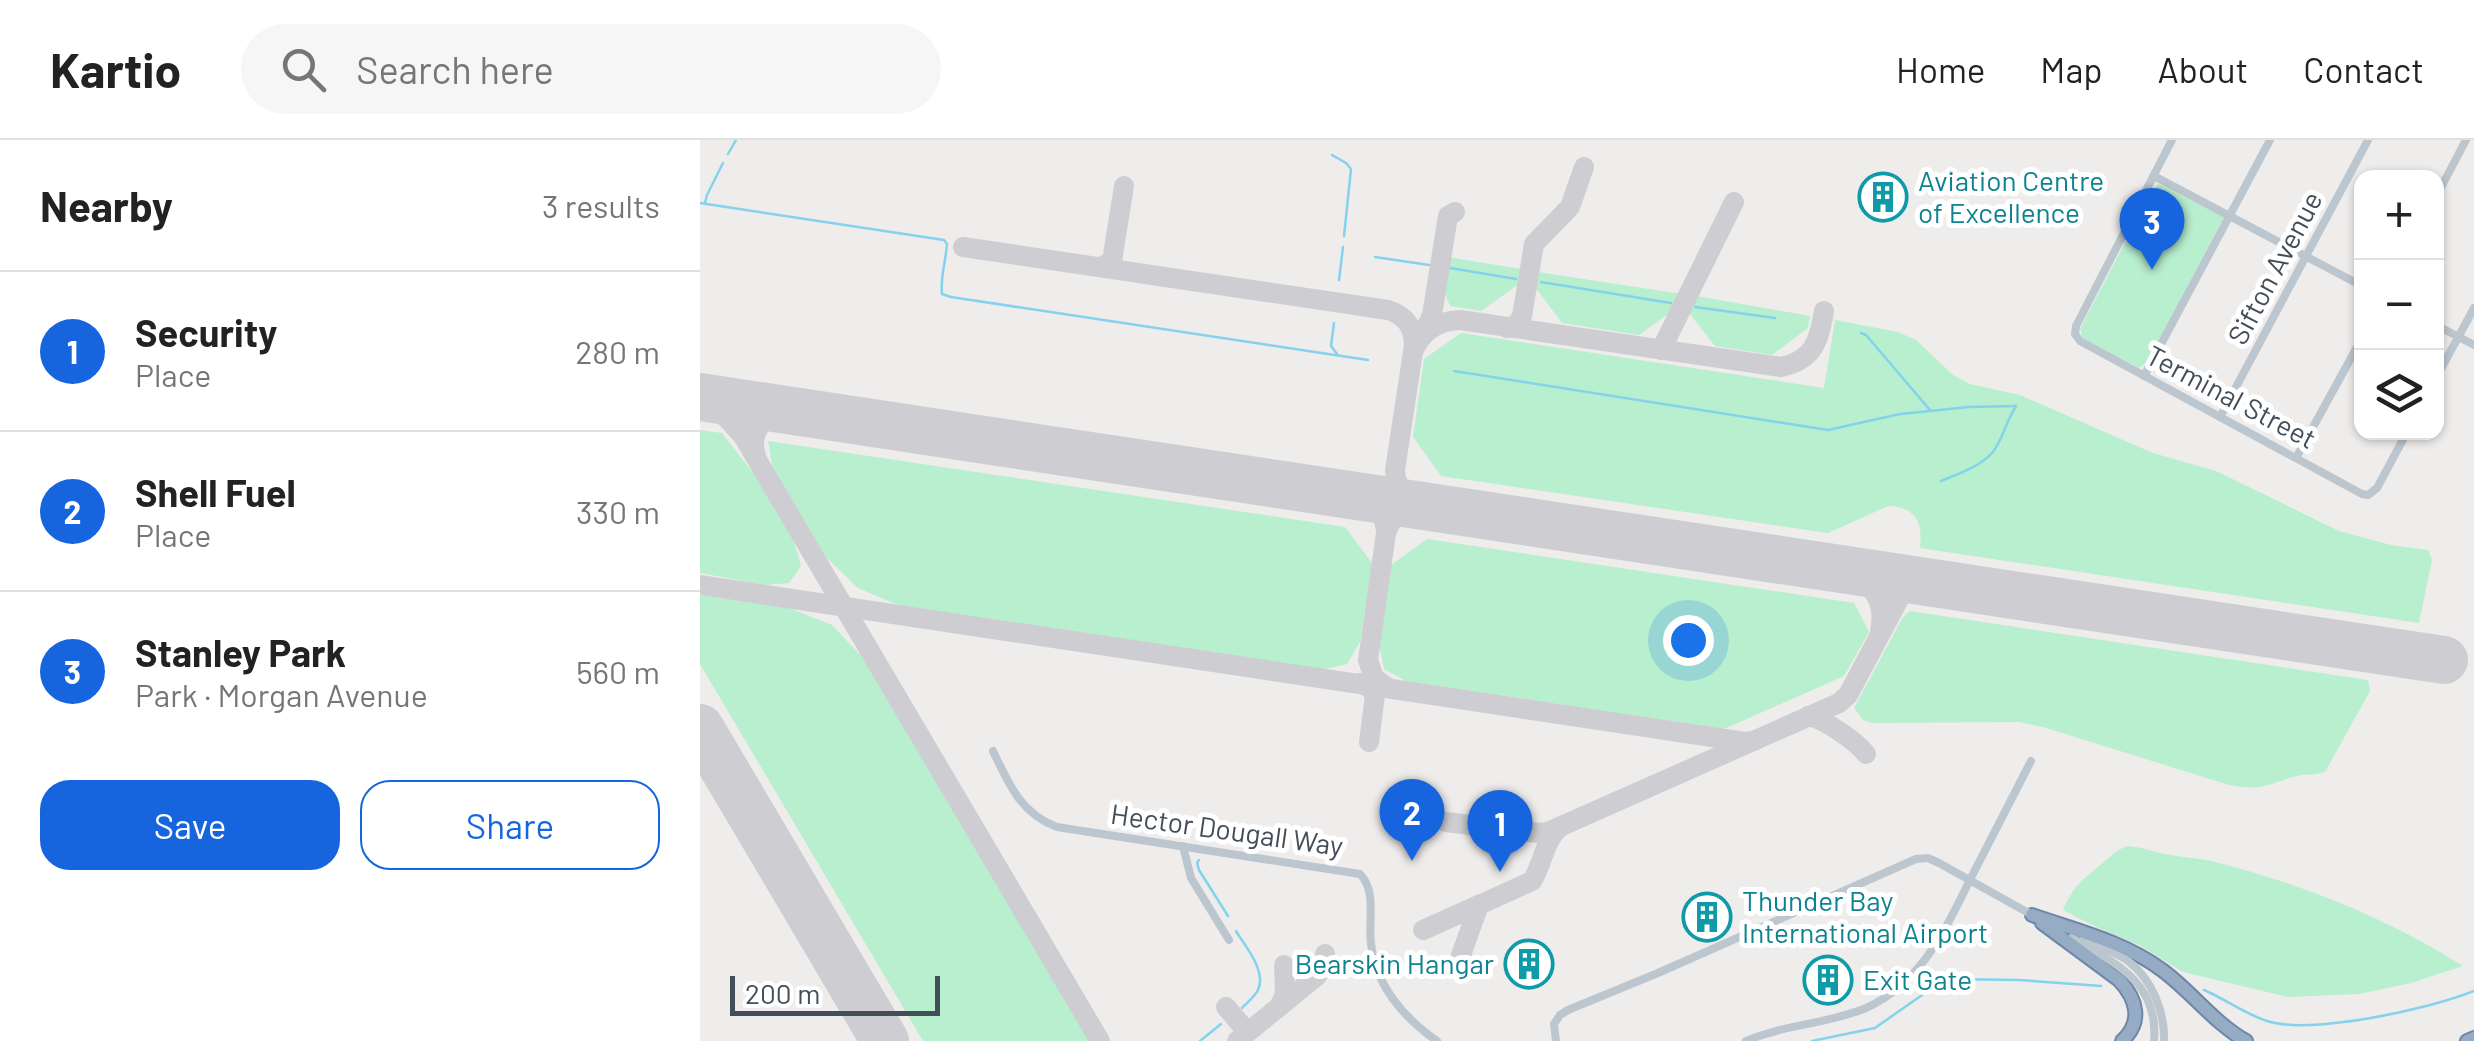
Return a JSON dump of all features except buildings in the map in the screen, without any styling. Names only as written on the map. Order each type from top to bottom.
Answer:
[{"type":"highway","points":[[2032,915],[2128,989],[2136,1017],[2132,1030],[2122,1041]]},
{"type":"highway","points":[[2032,915],[2086,933],[2156,965],[2228,1030],[2246,1041]]},
{"type":"highway","points":[[2467,1041],[2474,1038]]},
{"type":"street","points":[[2172,140],[2154,176],[2354,282]]},
{"type":"street","points":[[2144,376],[2270,140]]},
{"type":"street","name":"Sifton Avenue","points":[[2220,417],[2368,140]]},
{"type":"street","points":[[2444,181],[2466,140]]},
{"type":"street","name":"Terminal Street","points":[[2154,176],[2076,326],[2080,342],[2362,494],[2377,488],[2403,440]]},
{"type":"street","points":[[2444,363],[2474,308]]},
{"type":"street","points":[[2444,329],[2474,345]]},
{"type":"street","points":[[2296,458],[2355,350]]},
{"type":"street","name":"Hector Dougall Way","points":[[992,751],[1022,805],[1043,822],[1360,874],[1368,884],[1371,947],[1380,975],[1397,1007],[1436,1041]]},
{"type":"street","points":[[1746,1041],[1854,1012],[1896,990],[1912,976],[1936,948],[2031,761]]},
{"type":"street","points":[[1183,846],[1191,878],[1229,940]]},
{"type":"street","points":[[1556,1041],[1554,1024],[1568,1010],[1916,859],[1928,858],[2133,977],[2150,1007],[2154,1041]]},
{"type":"street","points":[[2032,915],[2122,958],[2139,972],[2160,1008],[2164,1041]]},
{"type":"green space","points":[[2159,184],[2224,217],[2147,362],[2139,368],[2083,338],[2080,329]]},
{"type":"green space","points":[[1448,257],[1521,269],[1519,284],[1481,311],[1450,306],[1443,289]]},
{"type":"green space","points":[[1538,272],[1682,294],[1674,310],[1639,335],[1562,323],[1535,287]]},
{"type":"green space","points":[[1692,297],[1810,316],[1808,328],[1772,355],[1715,346],[1686,309]]},
{"type":"green space","points":[[1835,320],[1898,332],[1916,340],[1953,375],[1970,384],[2020,395],[2153,453],[2216,471],[2339,531],[2428,550],[2432,560],[2419,623],[1920,548],[1916,518],[1898,507],[1888,506],[1828,533],[1441,476],[1413,437],[1424,359],[1461,333],[1824,388]]},
{"type":"green space","points":[[700,430],[722,433],[779,512],[801,566],[789,583],[766,585],[700,573]]},
{"type":"green space","points":[[768,441],[1345,527],[1372,563],[1360,642],[1347,664],[1324,669],[898,605],[858,588],[826,557],[775,471]]},
{"type":"green space","points":[[1427,539],[1854,603],[1869,632],[1844,676],[1724,729],[1406,681],[1384,669],[1379,644],[1391,565]]},
{"type":"green space","points":[[700,595],[789,608],[832,625],[863,658],[1089,1041],[923,1041],[700,664]]},
{"type":"green space","points":[[1910,611],[2368,680],[2370,691],[2325,772],[2251,787],[2229,785],[2019,722],[1863,720],[1854,708],[1903,617]]},
{"type":"green space","points":[[2127,846],[2211,861],[2309,891],[2404,932],[2463,966],[2359,994],[2288,997],[2183,972],[2139,945],[2063,910],[2083,880]]},
{"type":"waterway","points":[[728,154],[736,140]]},
{"type":"waterway","points":[[1332,155],[1351,169],[1344,236]]},
{"type":"waterway","points":[[705,203],[723,163]]},
{"type":"waterway","points":[[700,203],[944,240],[947,244],[942,294],[951,297],[1368,360]]},
{"type":"waterway","points":[[1339,280],[1343,247]]},
{"type":"waterway","points":[[1375,257],[1429,265]]},
{"type":"waterway","points":[[1450,268],[1516,279]]},
{"type":"waterway","points":[[1541,282],[1671,303]]},
{"type":"waterway","points":[[1695,307],[1775,318]]},
{"type":"waterway","points":[[1334,323],[1331,346],[1337,354]]},
{"type":"waterway","points":[[1861,333],[1930,410]]},
{"type":"waterway","points":[[1454,371],[1828,430],[1900,414],[2016,406]]},
{"type":"waterway","points":[[1941,481],[1988,457],[2016,406]]},
{"type":"waterway","points":[[1199,860],[1199,870],[1228,916]]},
{"type":"waterway","points":[[1236,931],[1260,975],[1258,990],[1242,1008]]},
{"type":"waterway","points":[[1812,1041],[1875,1028],[1945,979],[2101,986]]},
{"type":"waterway","points":[[2204,990],[2267,1021],[2312,1025],[2401,1012],[2474,991]]},
{"type":"waterway","points":[[1200,1041],[1221,1024]]},
{"type":"taxiway","points":[[1507,328],[1517,324],[1522,316],[1534,244],[1570,207],[1584,167]]},
{"type":"taxiway","points":[[1101,267],[1112,261],[1124,186]]},
{"type":"taxiway","points":[[1661,350],[1734,202]]},
{"type":"taxiway","points":[[1423,334],[1432,315],[1448,216],[1455,212]]},
{"type":"taxiway","points":[[963,247],[1394,312],[1407,323],[1414,345],[1395,470],[1398,484],[1416,502],[1486,514]]},
{"type":"taxiway","points":[[1413,352],[1431,328],[1460,320],[1781,367],[1801,360],[1813,348],[1824,311]]},
{"type":"taxiway","points":[[700,401],[722,413],[743,436],[1100,1041]]},
{"type":"taxiway","points":[[756,456],[754,440],[759,426],[778,414],[853,422]]},
{"type":"taxiway","points":[[1295,489],[1365,501],[1376,508],[1386,533]]},
{"type":"taxiway","points":[[1388,688],[1374,678],[1368,660],[1386,533],[1402,512],[1429,509]]},
{"type":"taxiway","points":[[1821,569],[1847,575],[1868,586],[1880,604],[1880,632]]},
{"type":"taxiway","points":[[700,585],[1754,741]]},
{"type":"taxiway","points":[[1446,822],[1548,832],[1839,703],[1848,695],[1905,592],[1931,585],[1994,594]]},
{"type":"taxiway","points":[[1360,683],[1375,695],[1369,742]]},
{"type":"taxiway","points":[[1808,716],[1839,731],[1866,754]]},
{"type":"taxiway","points":[[1460,958],[1479,905],[1532,881],[1550,839],[1559,828]]},
{"type":"taxiway","points":[[1423,930],[1481,904]]},
{"type":"taxiway","points":[[1237,1041],[1317,976],[1325,954]]},
{"type":"taxiway","points":[[1279,1007],[1285,994],[1284,965]]},
{"type":"taxiway","points":[[1226,1007],[1244,1028],[1253,1028]]},
{"type":"runway","points":[[700,397],[2444,660]]},
{"type":"runway","points":[[700,728],[885,1041]]},
{"type":"place","name":"Aviation Centre of Excellence","points":[[1883,197]]},
{"type":"place","name":"Stanley Park","points":[[2152,270]]},
{"type":"place","name":"Shell Fuel","points":[[1412,861]]},
{"type":"place","name":"Security","points":[[1500,872]]},
{"type":"place","name":"Thunder Bay International Airport","points":[[1707,917]]},
{"type":"place","name":"Bearskin Hangar","points":[[1529,964]]},
{"type":"place","name":"Exit Gate","points":[[1828,980]]}]
